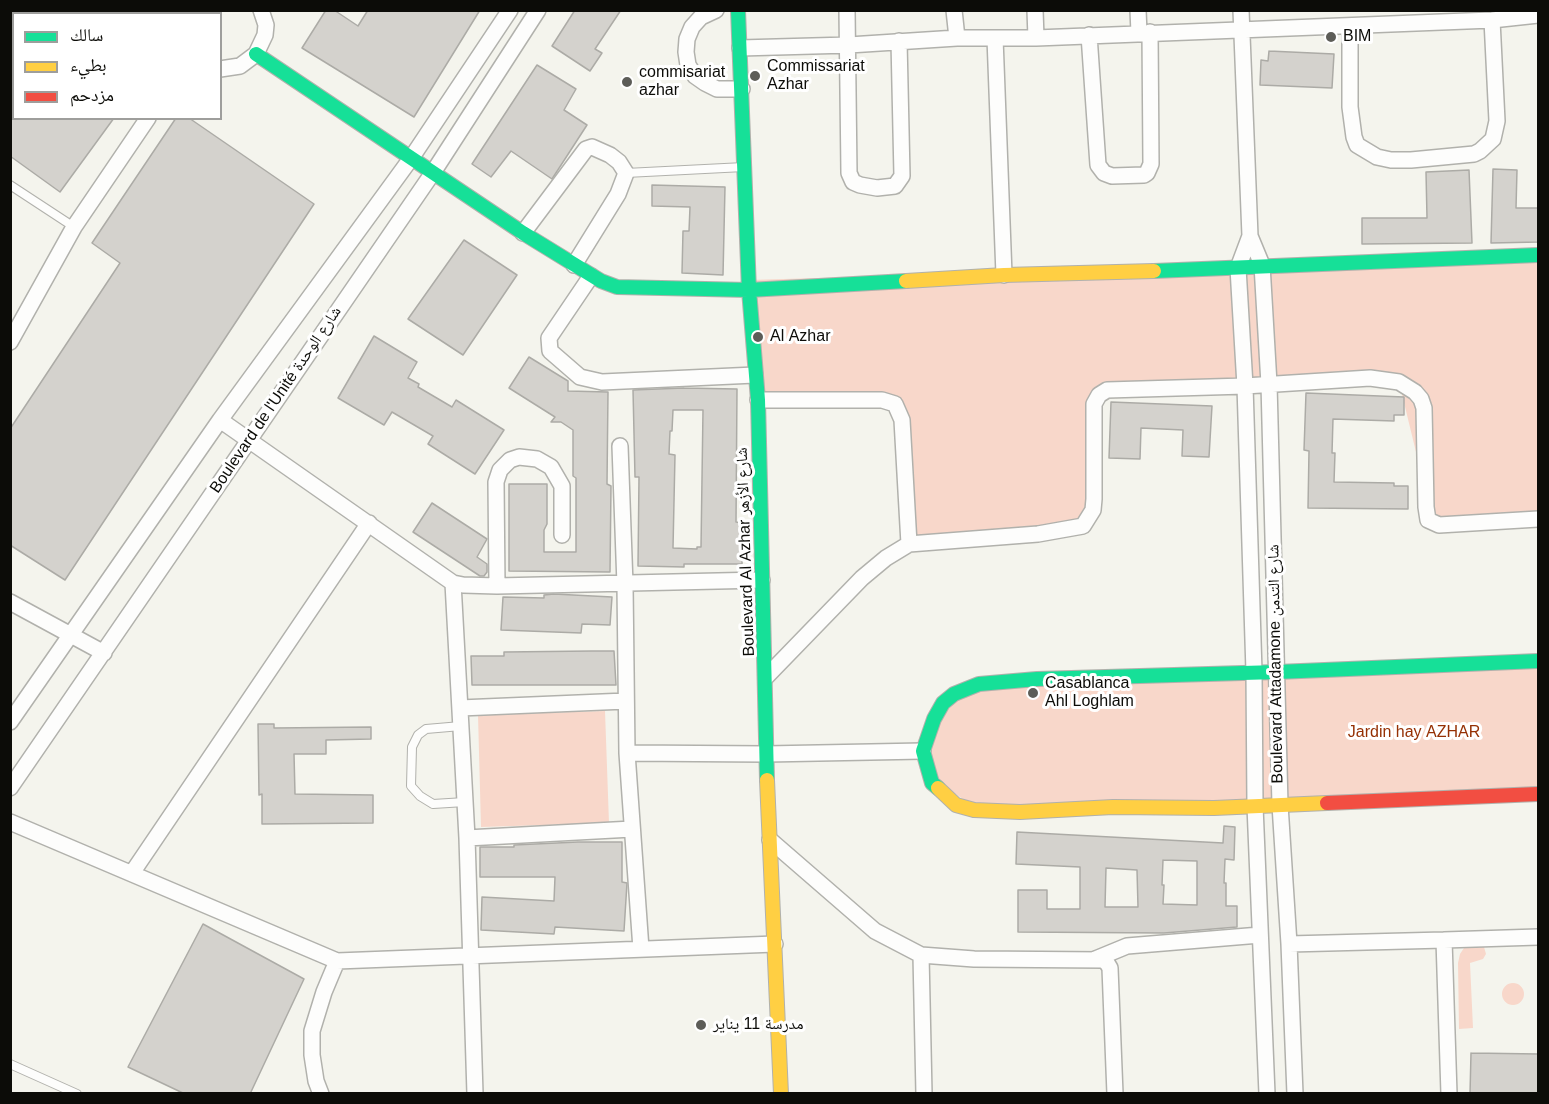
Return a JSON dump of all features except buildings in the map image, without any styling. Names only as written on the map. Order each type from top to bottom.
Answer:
[{"type":"street","points":[[222,69],[240,66],[256,54],[265,35],[266,25],[261,10]]},
{"type":"street","name":"Boulevard de l'Unité شارع الوحدة","points":[[11,721],[220,420],[412,157],[510,10]]},
{"type":"street","name":"Boulevard de l'Unité شارع الوحدة","points":[[10,788],[434,171],[538,10]]},
{"type":"street","points":[[716,10],[701,17],[692,27],[687,39],[688,65],[695,76],[717,89],[742,89]]},
{"type":"street","name":"Boulevard Al Azhar شارع الأزهر","points":[[738,10],[749,290],[758,400],[766,754],[781,1094]]},
{"type":"street","points":[[847,10],[850,178],[860,185],[886,188],[895,186],[902,176],[899,41]]},
{"type":"street","points":[[954,10],[957,38]]},
{"type":"street","points":[[1035,10],[1036,38]]},
{"type":"street","points":[[1089,35],[1098,165],[1104,173],[1112,176],[1144,175],[1148,173],[1151,164],[1144,33],[1138,10]]},
{"type":"street","name":"Boulevard Attadamone شارع التدمن","points":[[1241,10],[1250,236],[1263,265],[1269,384],[1280,805],[1295,1094]]},
{"type":"street","points":[[740,48],[849,45],[957,38],[1036,38],[1350,26],[1492,20],[1539,15]]},
{"type":"street","points":[[1350,26],[1350,107],[1357,145],[1377,157],[1411,160],[1474,154],[1493,139],[1497,121],[1492,20]]},
{"type":"street","points":[[995,38],[1004,275]]},
{"type":"street","points":[[256,54],[434,171],[523,233],[591,276],[617,287],[749,290],[1004,275],[1539,255]]},
{"type":"street","points":[[10,342],[74,227],[147,120]]},
{"type":"street","points":[[523,233],[586,149],[592,147],[610,154],[620,162],[626,173],[618,194],[574,265]]},
{"type":"street","name":"Boulevard Attadamone شارع التدمن","points":[[1250,236],[1238,268],[1245,386],[1254,672],[1255,806],[1267,1094]]},
{"type":"street","points":[[591,276],[549,338],[548,346],[554,357],[580,377],[602,382],[755,375]]},
{"type":"street","points":[[766,677],[862,578],[886,558],[909,544],[1038,534],[1083,526],[1093,510],[1094,408],[1099,395],[1107,390],[1245,386],[1370,378],[1389,380],[1408,386],[1421,399],[1424,408],[1426,515],[1428,520],[1439,525],[1539,519]]},
{"type":"street","points":[[758,400],[882,400],[895,404],[902,420],[909,544]]},
{"type":"street","points":[[220,420],[453,583],[497,586],[625,585],[762,580]]},
{"type":"street","points":[[620,446],[625,585],[627,753],[641,949]]},
{"type":"street","points":[[497,586],[496,482],[500,470],[510,460],[519,457],[537,459],[551,467],[562,486],[562,535]]},
{"type":"street","points":[[132,873],[369,523]]},
{"type":"street","points":[[453,583],[467,838],[475,1094]]},
{"type":"street","points":[[10,602],[104,653]]},
{"type":"street","points":[[1539,661],[1037,679],[979,684],[954,694],[943,704],[934,719],[923,751],[932,783],[956,805],[974,810],[1020,812],[1113,807],[1255,806],[1539,794]]},
{"type":"street","points":[[460,708],[626,700]]},
{"type":"street","points":[[627,753],[766,754],[923,751]]},
{"type":"street","points":[[10,822],[337,961],[775,944]]},
{"type":"street","points":[[467,838],[632,829]]},
{"type":"street","points":[[770,840],[875,931],[921,955],[974,959],[1103,960],[1110,968],[1115,1094]]},
{"type":"street","points":[[1094,960],[1127,946],[1260,935]]},
{"type":"street","points":[[1289,944],[1539,937]]},
{"type":"street","points":[[1444,940],[1449,1094]]},
{"type":"street","points":[[921,955],[924,1094]]},
{"type":"street","points":[[321,1094],[316,1081],[312,1055],[312,1031],[324,992],[337,961]]},
{"type":"lane","points":[[626,173],[745,167]]},
{"type":"lane","points":[[10,185],[74,227]]},
{"type":"lane","points":[[461,726],[426,729],[418,735],[412,747],[411,786],[420,796],[433,804],[465,802]]},
{"type":"lane","points":[[10,1064],[77,1094]]},
{"type":"green space","points":[[1538,251],[1538,515],[1432,518],[1399,382],[1104,389],[1083,526],[909,544],[895,397],[753,397],[749,280],[1262,265]]},
{"type":"green space","name":"Jardin hay AZHAR","points":[[1538,662],[1538,792],[985,814],[932,778],[932,715],[963,690]]},
{"type":"green space","points":[[605,711],[609,823],[481,827],[478,715]]},
{"type":"green space","points":[[1484,947],[1486,954],[1483,959],[1470,963],[1473,1028],[1459,1029],[1458,963],[1460,954],[1464,948]]},
{"type":"green space","points":[[1513,983],[1521,986],[1524,994],[1521,1002],[1513,1005],[1505,1002],[1502,994],[1505,986]]},
{"type":"traffic: fast","points":[[738,10],[749,290],[758,400],[767,780]]},
{"type":"traffic: fast","points":[[256,54],[523,233],[601,281],[617,287],[749,290],[906,281]]},
{"type":"traffic: fast","points":[[1154,271],[1538,255]]},
{"type":"traffic: fast","points":[[938,788],[932,783],[923,751],[934,719],[943,703],[954,694],[979,684],[1037,679],[1538,661]]},
{"type":"traffic: slow","points":[[906,281],[1004,275],[1154,271]]},
{"type":"traffic: slow","points":[[767,780],[781,1094]]},
{"type":"traffic: slow","points":[[938,788],[956,805],[974,810],[1020,812],[1113,807],[1214,808],[1327,803]]},
{"type":"traffic: jam","points":[[1327,803],[1538,794]]},
{"type":"place","name":"BIM","points":[[1331,37]]},
{"type":"place","name":"Commissariat Azhar","points":[[755,76]]},
{"type":"place","name":"commisariat azhar","points":[[627,82]]},
{"type":"place","name":"Al Azhar","points":[[758,337]]},
{"type":"place","name":"Casablanca Ahl Loghlam","points":[[1033,693]]},
{"type":"place","name":"مدرسة 11 يناير","points":[[701,1025]]}]
